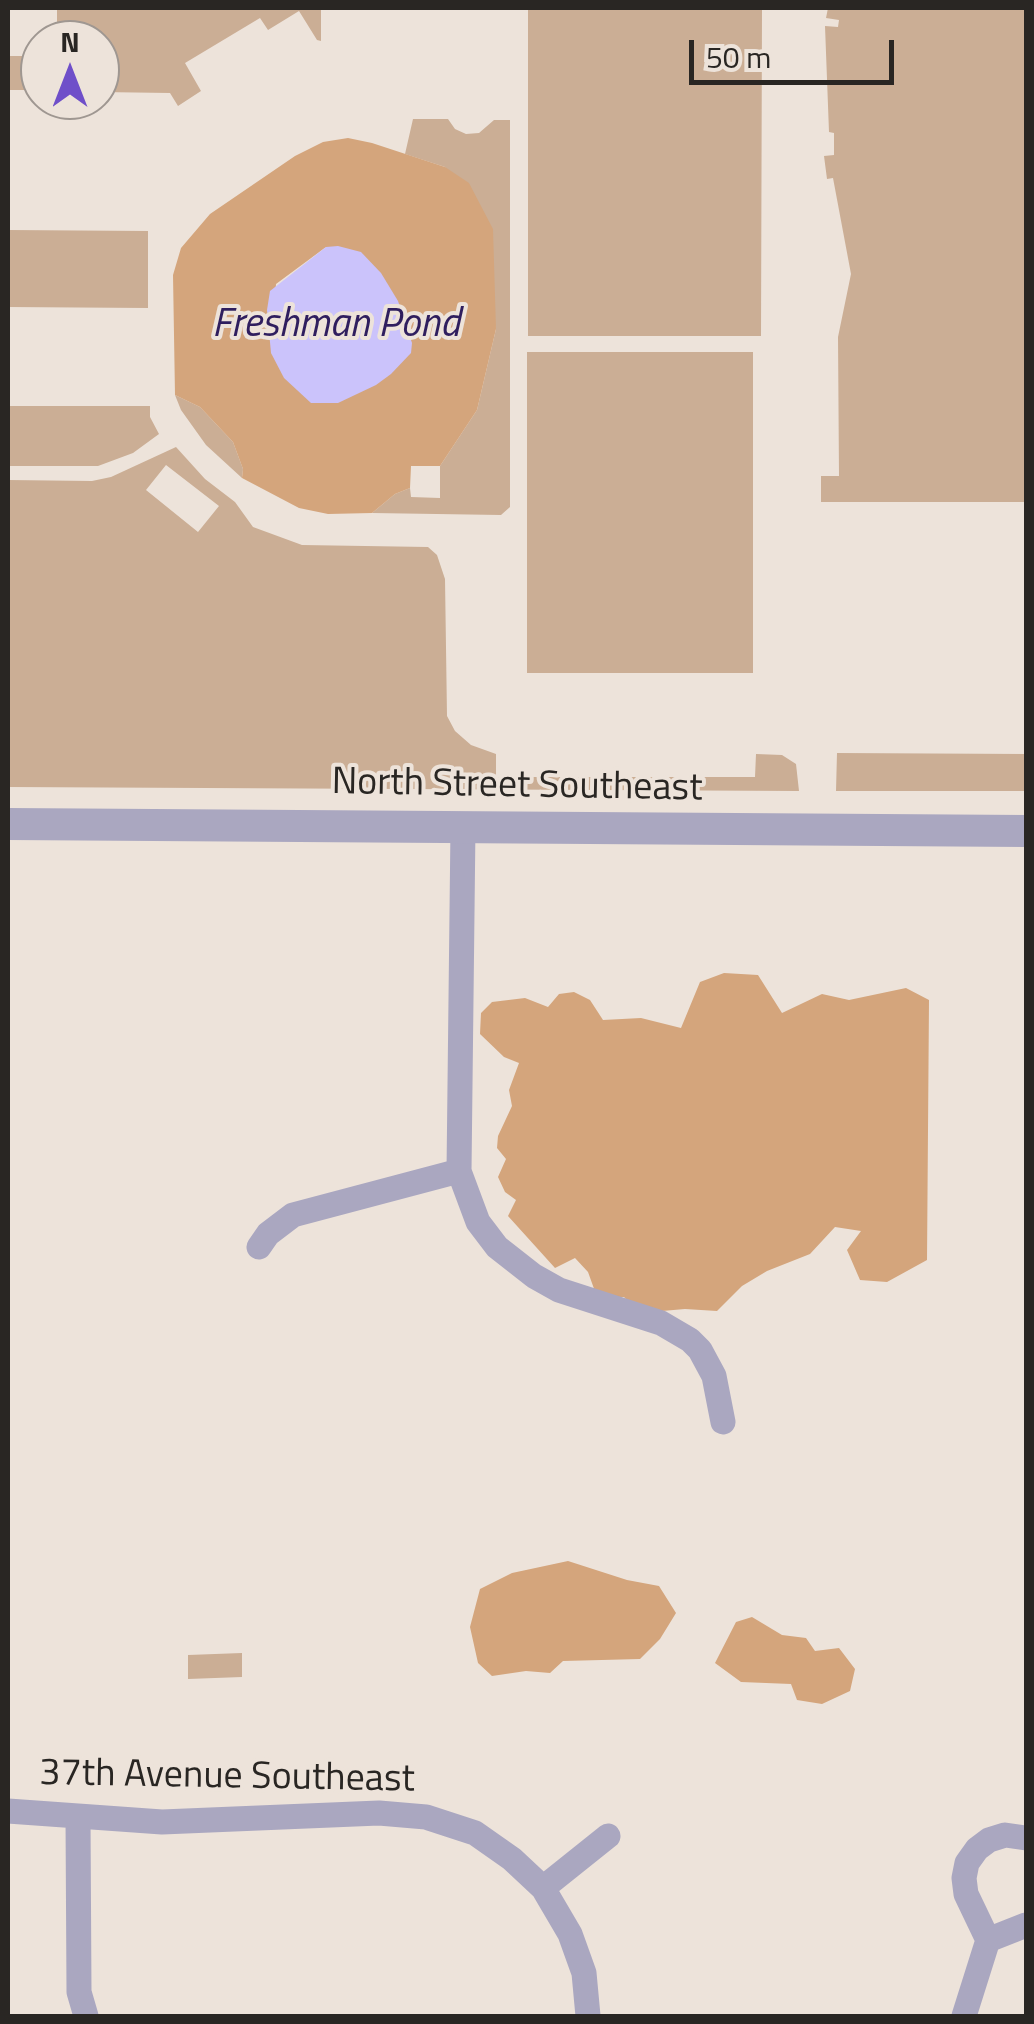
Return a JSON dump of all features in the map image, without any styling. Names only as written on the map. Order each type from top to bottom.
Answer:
[{"type":"street","name":"North Street Southeast","points":[[8,824],[1026,831]]},
{"type":"street","points":[[462,826],[460,1171],[478,1222],[516,1264],[559,1290],[651,1320],[690,1340],[714,1376],[723,1422]]},
{"type":"street","points":[[259,1247],[268,1234],[292,1215],[460,1171]]},
{"type":"street","name":"37th Avenue Southeast","points":[[8,1811],[162,1822],[380,1812],[426,1817],[475,1833],[512,1859],[543,1888],[570,1934],[579,1960],[588,2016]]},
{"type":"street","points":[[78,1818],[79,1992],[86,2016]]},
{"type":"street","points":[[964,2016],[988,1940],[966,1894],[964,1878],[968,1863],[976,1849],[989,1840],[1005,1835],[1026,1838]]},
{"type":"street","points":[[543,1888],[608,1836]]},
{"type":"street","points":[[988,1940],[1026,1925]]},
{"type":"shaded area","points":[[57,8],[321,8],[321,41],[299,11],[268,30],[260,18],[185,63],[201,91],[178,106],[170,93],[120,92],[120,20],[57,20]]},
{"type":"shaded area","points":[[528,8],[762,8],[761,336],[528,336]]},
{"type":"shaded area","points":[[828,8],[1026,8],[1026,502],[821,502],[821,476],[839,476],[838,337],[851,274],[833,178],[827,179],[824,156],[834,155],[834,133],[829,132],[825,26],[838,27],[839,20],[826,18]]},
{"type":"shaded area","points":[[8,56],[20,56],[20,90],[8,90]]},
{"type":"shaded area","points":[[413,119],[448,119],[455,129],[466,134],[479,133],[494,120],[510,120],[510,507],[501,515],[372,513],[395,494],[410,488],[411,497],[440,498],[440,466],[477,410],[496,329],[445,167],[405,154]]},
{"type":"shaded area","points":[[348,138],[445,167],[469,183],[493,229],[496,329],[477,410],[440,466],[411,466],[410,488],[395,494],[372,513],[328,514],[299,508],[242,478],[243,469],[233,442],[200,407],[175,395],[173,275],[181,248],[210,214],[295,156],[323,142]],"holes":[[[326,247],[271,353],[276,284]]]},
{"type":"shaded area","points":[[8,230],[148,231],[148,308],[8,307]]},
{"type":"shaded area","points":[[527,352],[753,352],[753,673],[527,673]]},
{"type":"shaded area","points":[[175,395],[200,407],[233,442],[243,469],[242,478],[206,445]]},
{"type":"shaded area","points":[[8,406],[150,406],[150,417],[159,434],[133,453],[98,466],[8,466]]},
{"type":"shaded area","points":[[176,447],[205,479],[235,502],[253,527],[302,545],[428,547],[437,555],[445,579],[447,716],[455,731],[471,745],[496,754],[496,777],[755,777],[756,754],[782,755],[796,764],[799,791],[8,787],[8,480],[92,481],[111,477]],"holes":[[[166,465],[219,506],[198,532],[146,490]]]},
{"type":"shaded area","points":[[837,753],[1026,754],[1026,791],[836,791]]},
{"type":"shaded area","points":[[724,973],[758,975],[782,1013],[822,994],[849,1000],[906,988],[929,1000],[927,1260],[887,1282],[860,1280],[847,1250],[861,1231],[835,1227],[810,1254],[742,1286],[717,1311],[639,1313],[624,1297],[597,1297],[588,1272],[575,1258],[555,1268],[508,1216],[516,1200],[505,1192],[498,1177],[506,1159],[497,1148],[498,1136],[512,1106],[509,1090],[519,1063],[504,1057],[480,1034],[481,1013],[492,1002],[525,998],[548,1007],[559,994],[574,992],[590,1000],[603,1020],[641,1018],[681,1028],[700,982]]},
{"type":"shaded area","points":[[568,1561],[659,1586],[676,1613],[660,1639],[640,1659],[563,1661],[550,1673],[526,1671],[492,1676],[478,1663],[470,1627],[480,1589],[512,1573]]},
{"type":"shaded area","points":[[752,1617],[782,1635],[806,1638],[815,1651],[839,1648],[855,1669],[850,1691],[822,1704],[797,1700],[791,1684],[741,1682],[715,1663],[736,1622]]},
{"type":"shaded area","points":[[242,1653],[242,1677],[188,1679],[188,1655]]},
{"type":"water","name":"Freshman Pond","points":[[326,247],[361,252],[381,273],[398,301],[412,343],[411,353],[376,385],[338,403],[311,403],[284,378],[271,353],[267,310],[270,291]]}]
